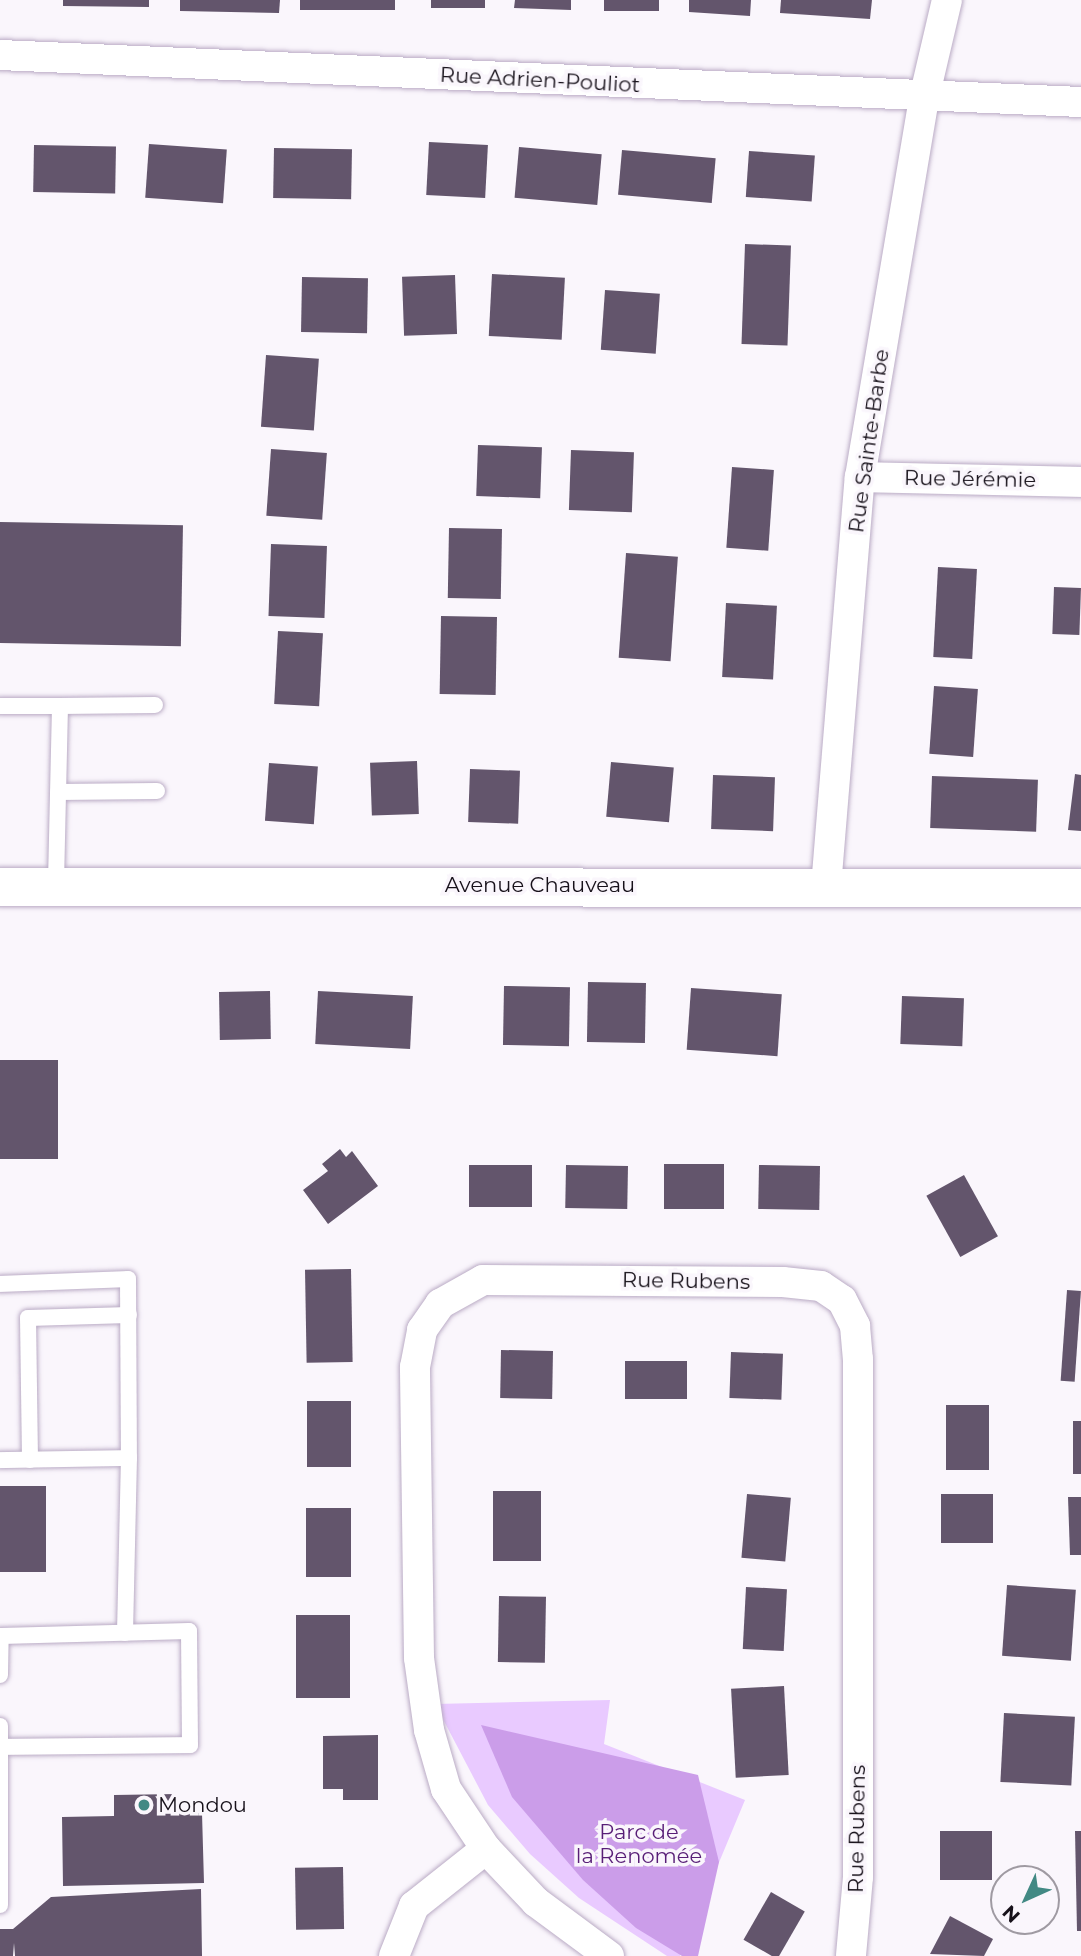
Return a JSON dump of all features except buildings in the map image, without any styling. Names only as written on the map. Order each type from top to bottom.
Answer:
[{"type":"street","name":"Rue Sainte-Barbe","points":[[826,887],[860,477],[923,99],[947,0]]},
{"type":"street","name":"Rue Adrien-Pouliot","points":[[0,55],[923,99],[1081,102]]},
{"type":"street","name":"Rue Jérémie","points":[[860,477],[1081,482]]},
{"type":"street","name":"Avenue Chauveau","points":[[0,887],[1081,888]]},
{"type":"street","name":"Rue Rubens","points":[[609,1956],[536,1902],[486,1849],[446,1789],[419,1658],[415,1367],[422,1330],[440,1304],[483,1280],[821,1286],[842,1300],[855,1326],[858,1359],[858,1877],[851,1956]]},
{"type":"street","points":[[394,1956],[414,1906],[486,1849]]},
{"type":"lane","points":[[0,706],[155,705]]},
{"type":"lane","points":[[56,885],[60,706]]},
{"type":"lane","points":[[58,792],[157,791]]},
{"type":"lane","points":[[0,1284],[128,1279],[130,1458],[125,1633]]},
{"type":"lane","points":[[30,1460],[28,1318],[129,1315]]},
{"type":"lane","points":[[0,1460],[130,1458]]},
{"type":"lane","points":[[0,1675],[1,1636],[189,1631],[190,1745],[0,1747]]},
{"type":"lane","points":[[0,1726],[0,1905]]},
{"type":"green space","name":"Parc de la Renomée","points":[[610,1700],[604,1744],[745,1800],[680,1956],[667,1956],[579,1898],[530,1854],[488,1805],[435,1704]]},
{"type":"green space","name":"Parc de la Renomée","points":[[481,1725],[698,1775],[719,1862],[698,1956],[682,1956],[636,1928],[583,1880],[512,1797]]},
{"type":"place","name":"Mondou","points":[[144,1805]]}]
